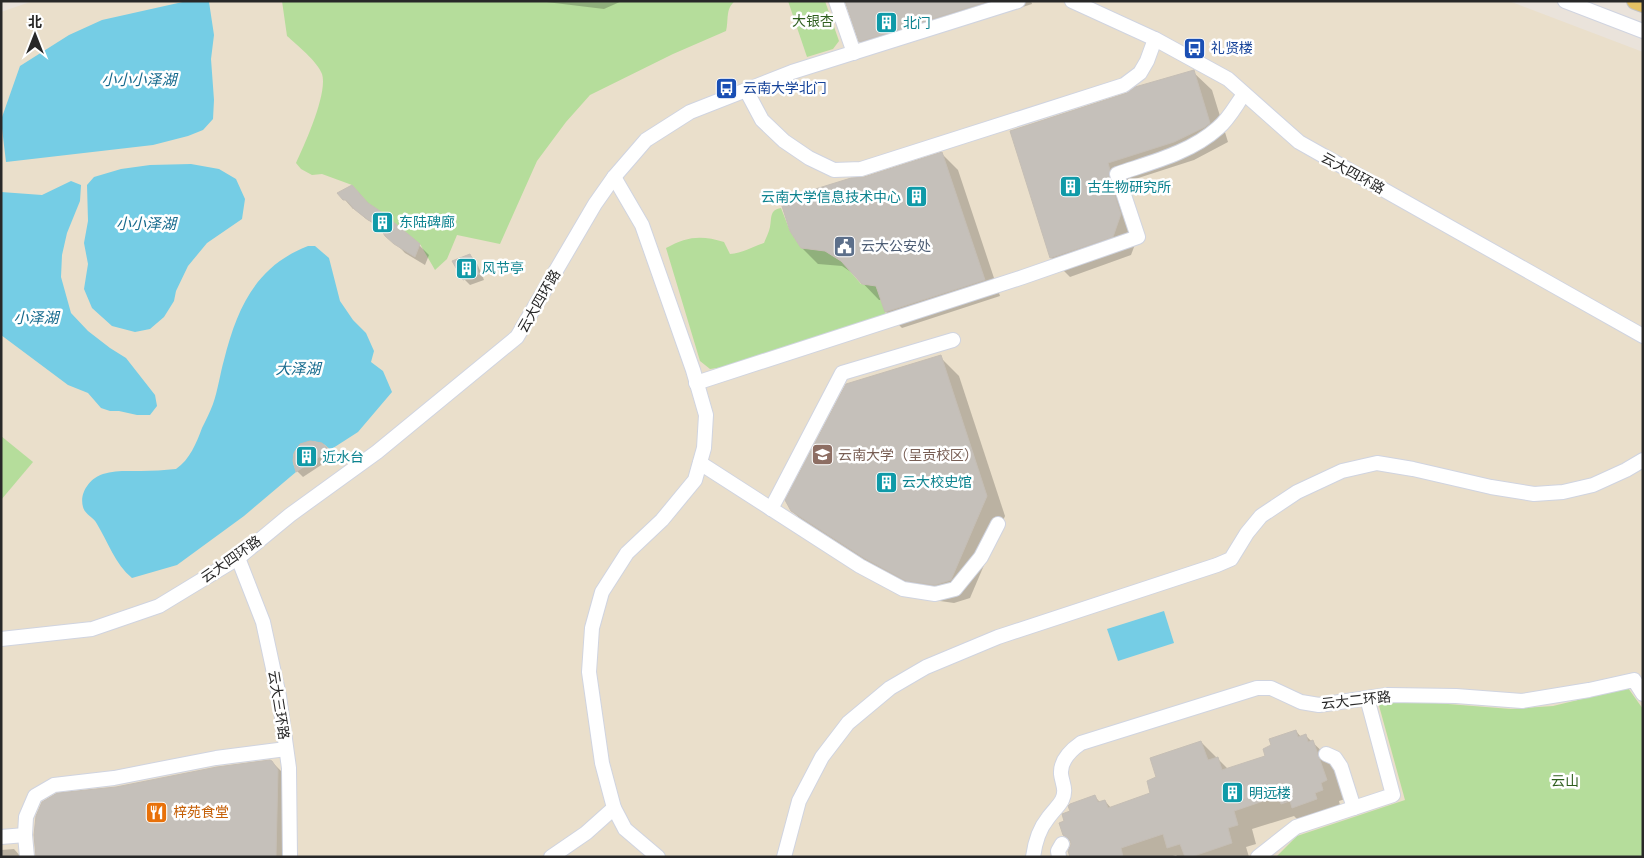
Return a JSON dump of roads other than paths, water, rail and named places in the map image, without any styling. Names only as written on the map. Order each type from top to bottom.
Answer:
[{"type":"main road","points":[[1635,1],[1643,4]]},
{"type":"street","points":[[836,1],[854,53]]},
{"type":"street","name":"云大四环路","points":[[1,639],[92,629],[159,606],[238,558],[290,515],[376,452],[517,337],[595,204],[614,177],[646,140],[690,112],[792,72],[1018,1]]},
{"type":"street","name":"云大四环路","points":[[1072,1],[1154,39],[1228,79],[1299,142],[1643,336]]},
{"type":"street","points":[[1565,1],[1643,30]]},
{"type":"street","points":[[746,90],[762,120],[784,141],[809,158],[834,170],[860,169],[1124,85],[1140,73],[1147,61],[1154,39]]},
{"type":"street","points":[[696,383],[1023,277],[1138,237],[1117,174],[1191,147],[1219,128],[1244,94]]},
{"type":"street","points":[[614,177],[642,225],[706,415],[704,448],[695,480],[662,520],[627,553],[602,592],[592,628],[589,672],[602,763],[614,808],[625,829],[658,857]]},
{"type":"street","points":[[771,508],[842,373],[953,340]]},
{"type":"street","points":[[784,857],[799,801],[822,757],[848,723],[890,688],[926,667],[998,637],[1231,559],[1247,533],[1261,516],[1297,492],[1342,472],[1377,463],[1534,494],[1563,492],[1593,485],[1643,460]]},
{"type":"street","points":[[700,463],[860,566],[903,589],[935,594],[955,590],[981,557],[998,524]]},
{"type":"street","name":"云大三环路","points":[[238,558],[263,622],[279,696],[288,768],[290,857]]},
{"type":"street","name":"云大二环路","points":[[1033,857],[1035,842],[1046,820],[1062,800],[1065,789],[1061,772],[1065,757],[1072,748],[1081,743],[1257,688],[1271,688],[1300,702],[1319,705],[1388,694],[1456,696],[1522,701],[1589,690],[1638,678],[1643,694]]},
{"type":"street","points":[[1258,857],[1296,827],[1393,795],[1367,698]]},
{"type":"street","points":[[27,857],[26,817],[35,796],[54,785],[114,778],[216,758],[286,749]]},
{"type":"street","points":[[1326,754],[1335,758],[1341,767],[1354,808]]},
{"type":"street","points":[[550,857],[586,833],[614,808]]},
{"type":"street","points":[[1,837],[25,834]]},
{"type":"water","name":"小小小泽湖","points":[[187,1],[209,2],[214,35],[211,59],[214,100],[213,119],[203,130],[153,145],[6,162],[1,120],[20,66],[69,35],[102,20]]},
{"type":"water","name":"小小泽湖","points":[[191,164],[219,169],[236,179],[245,199],[242,219],[207,243],[188,266],[176,291],[174,301],[164,317],[150,329],[135,332],[112,326],[92,308],[84,289],[88,264],[84,243],[88,221],[87,185],[94,177],[121,169],[150,165]]},
{"type":"water","name":"小泽湖","points":[[71,181],[81,185],[80,201],[67,233],[62,255],[61,277],[71,313],[88,331],[126,358],[155,395],[157,406],[150,415],[137,415],[101,408],[88,393],[68,385],[1,335],[1,192],[42,195]]},
{"type":"water","name":"大泽湖","points":[[308,246],[315,246],[329,258],[340,301],[353,320],[366,333],[374,351],[371,362],[383,371],[392,392],[358,432],[330,450],[323,444],[311,441],[298,447],[293,455],[296,472],[244,516],[177,565],[132,578],[116,560],[96,522],[84,510],[82,502],[84,491],[98,476],[108,473],[176,469],[185,461],[195,445],[213,404],[235,323],[251,291],[275,265]]},
{"type":"water","points":[[1164,611],[1174,643],[1118,661],[1107,629]]},
{"type":"place","name":"北门","points":[[887,23]]},
{"type":"place","name":"礼贤楼","points":[[1195,48]]},
{"type":"place","name":"云南大学北门","points":[[727,88]]},
{"type":"place","name":"古生物研究所","points":[[1071,187]]},
{"type":"place","name":"云南大学信息技术中心","points":[[917,197]]},
{"type":"place","name":"东陆碑廊","points":[[383,222]]},
{"type":"place","name":"云大公安处","points":[[845,246]]},
{"type":"place","name":"风节亭","points":[[466,268]]},
{"type":"place","name":"云南大学（呈贡校区）","points":[[822,455]]},
{"type":"place","name":"近水台","points":[[306,457]]},
{"type":"place","name":"云大校史馆","points":[[886,482]]},
{"type":"place","name":"明远楼","points":[[1233,793]]},
{"type":"place","name":"梓苑食堂","points":[[157,812]]},
{"type":"park label","name":"大银杏","points":[[813,21]]},
{"type":"park label","name":"云山","points":[[1565,781]]}]
